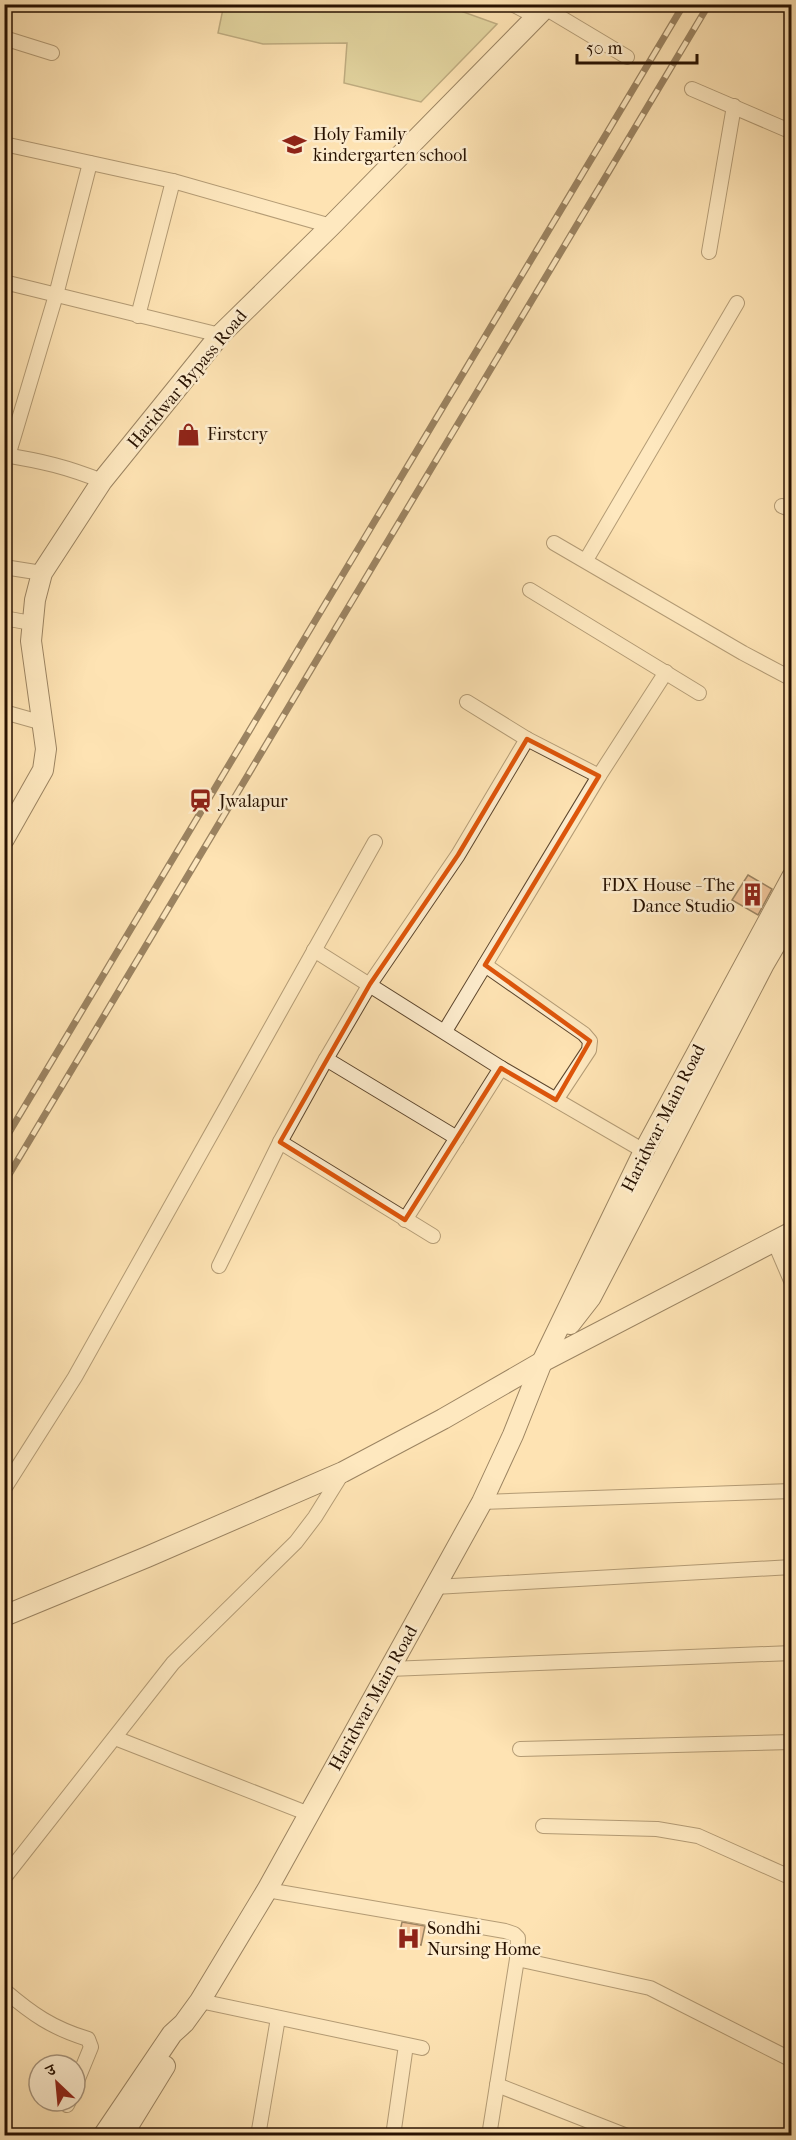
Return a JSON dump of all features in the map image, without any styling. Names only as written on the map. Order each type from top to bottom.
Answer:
[{"type":"main road","name":"Haridwar Bypass Road","points":[[4,839],[43,770],[46,749],[31,641],[31,623],[42,573],[102,481],[220,335],[544,10]]},
{"type":"main road","name":"Haridwar Main Road","points":[[103,2136],[172,2034],[184,2023],[200,2001],[267,1890],[482,1502],[513,1435],[542,1362],[644,1151],[792,877]]},
{"type":"main road","name":"Haridwar Main Road","points":[[542,1362],[591,1297],[764,964],[792,916]]},
{"type":"main road","points":[[4,1616],[343,1472],[443,1419],[542,1362],[783,1236]]},
{"type":"main road","name":"Haridwar Main Road","points":[[122,2136],[181,2039],[184,2023]]},
{"type":"street","points":[[512,4],[544,10],[627,57]]},
{"type":"street","points":[[4,38],[52,53]]},
{"type":"street","points":[[692,89],[792,132]]},
{"type":"street","points":[[709,252],[734,106]]},
{"type":"street","points":[[4,144],[173,181],[331,226]]},
{"type":"street","points":[[90,163],[56,295],[6,456],[59,465],[102,481]]},
{"type":"street","points":[[138,316],[173,181]]},
{"type":"street","points":[[4,282],[220,335]]},
{"type":"street","points":[[586,560],[737,303]]},
{"type":"street","points":[[554,543],[733,648],[792,679]]},
{"type":"street","points":[[4,567],[42,573]]},
{"type":"street","points":[[531,590],[699,693]]},
{"type":"street","points":[[4,618],[31,623]]},
{"type":"street","points":[[445,1031],[599,776],[666,672]]},
{"type":"street","points":[[467,702],[527,739],[599,776]]},
{"type":"street","points":[[4,712],[43,723]]},
{"type":"street","points":[[219,1266],[280,1142],[326,1059],[370,984],[458,855],[527,739]]},
{"type":"street","points":[[4,1489],[75,1377],[375,842]]},
{"type":"street","points":[[314,950],[501,1068],[644,1151]]},
{"type":"street","points":[[485,965],[584,1034],[590,1041],[589,1050],[556,1100]]},
{"type":"street","points":[[326,1059],[457,1138]]},
{"type":"street","points":[[405,1220],[501,1068]]},
{"type":"street","points":[[280,1142],[433,1236]]},
{"type":"street","points":[[783,1236],[792,1283]]},
{"type":"street","points":[[4,1878],[173,1663],[296,1542],[315,1517],[343,1472]]},
{"type":"street","points":[[482,1502],[792,1491]]},
{"type":"street","points":[[435,1587],[792,1568]]},
{"type":"street","points":[[390,1669],[792,1653]]},
{"type":"street","points":[[115,1738],[309,1814]]},
{"type":"street","points":[[520,1749],[792,1742]]},
{"type":"street","points":[[543,1826],[657,1829],[698,1836],[792,1878]]},
{"type":"street","points":[[267,1890],[514,1934],[518,1938],[517,1959],[489,2136]]},
{"type":"street","points":[[517,1959],[650,1988],[792,2060]]},
{"type":"street","points":[[4,1990],[52,2026],[88,2039],[91,2047],[87,2057]]},
{"type":"street","points":[[200,2001],[422,2048]]},
{"type":"street","points":[[258,2136],[278,2018]]},
{"type":"street","points":[[393,2136],[406,2045]]},
{"type":"street","points":[[497,2085],[627,2136]]},
{"type":"highlighted area","points":[[527,739],[599,776],[485,965],[590,1041],[556,1100],[501,1068],[405,1220],[280,1142],[370,984],[458,855]]},
{"type":"green space","points":[[224,4],[361,4],[368,7],[370,4],[444,5],[497,24],[421,102],[344,83],[347,43],[263,44],[218,33]]},
{"type":"building","name":"FDX House - The Dance Studio","points":[[748,875],[772,889],[758,915],[732,900]]},
{"type":"building","points":[[402,1922],[425,1926],[421,1945],[398,1940]]},
{"type":"railway","points":[[4,1141],[684,4]]},
{"type":"railway","points":[[4,1183],[709,4]]},
{"type":"place","name":"Holy Family kindergarten school","points":[[295,144]]},
{"type":"place","name":"Firstcry","points":[[189,434]]},
{"type":"place","name":"Jwalapur","points":[[201,801]]},
{"type":"place","name":"FDX House - The Dance Studio","points":[[753,895]]},
{"type":"place","name":"Sondhi Nursing Home","points":[[409,1938]]}]
